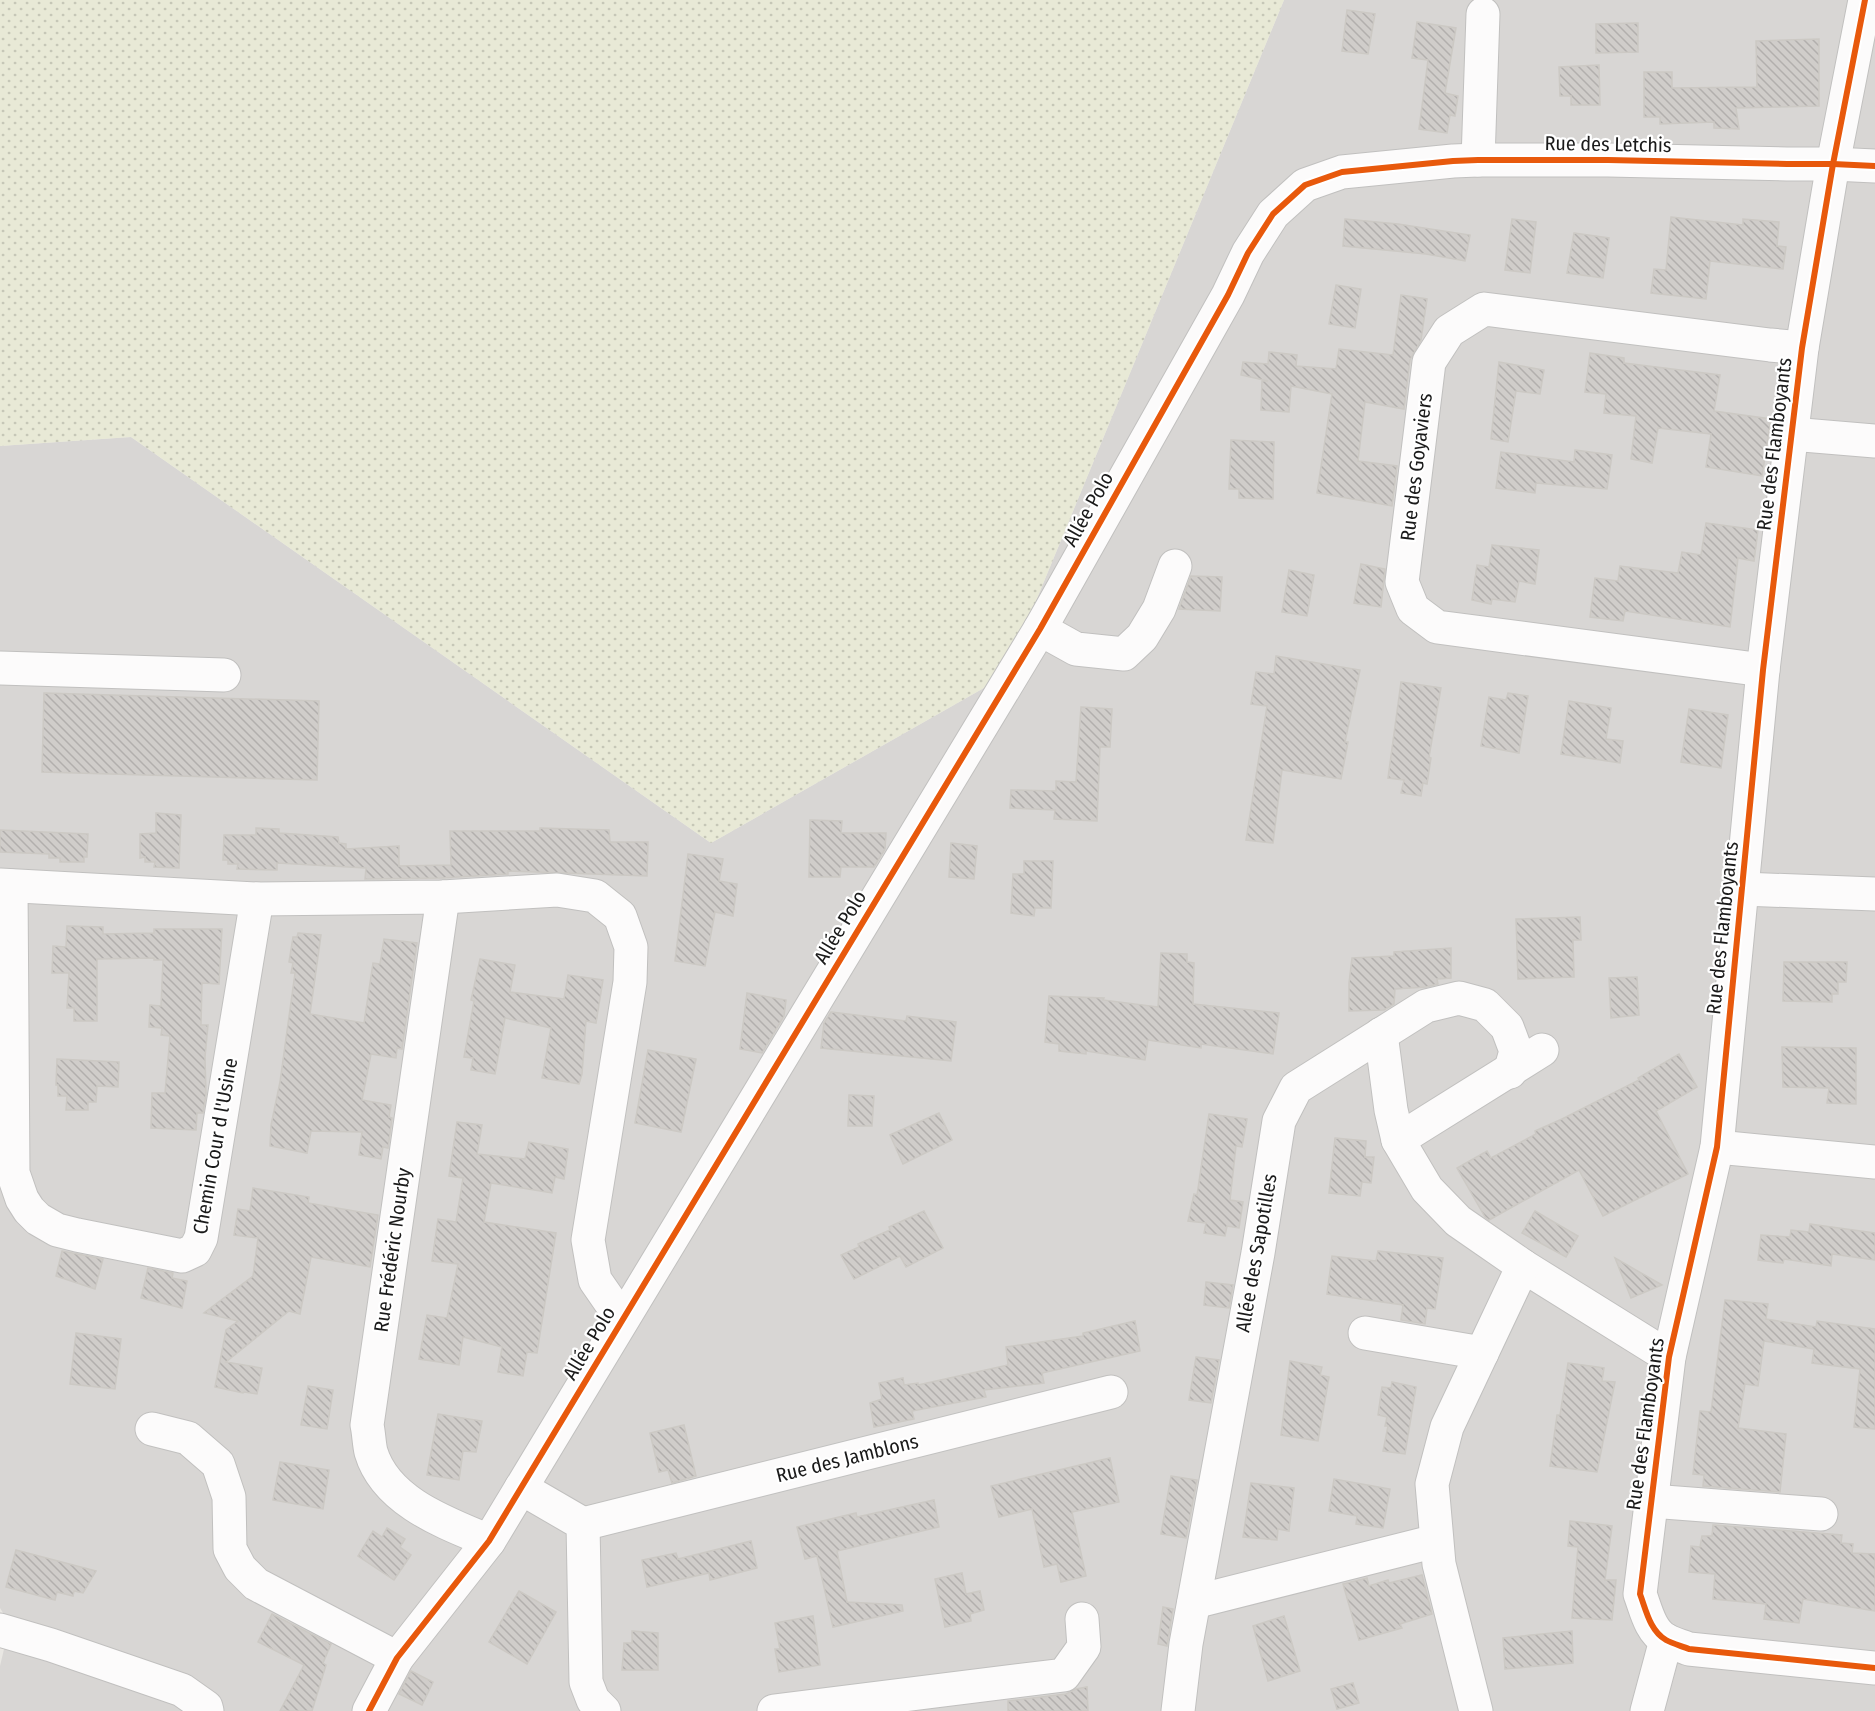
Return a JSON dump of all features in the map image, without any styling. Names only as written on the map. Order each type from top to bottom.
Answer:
[{"type":"street","name":"Rue des Flamboyants","points":[[1666,1640],[1650,1622],[1640,1594],[1651,1501],[1669,1356],[1717,1147],[1764,670],[1802,348],[1833,164],[1865,0]]},
{"type":"street","points":[[1478,160],[1483,14]]},
{"type":"street","name":"Rue des Letchis","points":[[1341,172],[1478,160],[1608,160],[1875,166]]},
{"type":"street","name":"Allée Polo","points":[[369,1711],[397,1658],[489,1541],[1040,629],[1228,295],[1248,253],[1273,214],[1305,185],[1341,172]]},
{"type":"street","name":"Rue des Goyaviers","points":[[1764,670],[1437,627],[1413,609],[1402,582],[1403,570],[1429,362],[1449,331],[1484,309],[1802,348]]},
{"type":"street","points":[[1791,434],[1875,441]]},
{"type":"street","points":[[1040,629],[1076,649],[1124,654],[1142,637],[1159,609],[1175,566]]},
{"type":"street","points":[[0,668],[224,675]]},
{"type":"street","name":"Chemin Cour d l'Usine","points":[[257,899],[201,1238],[195,1250],[182,1256],[57,1230],[38,1220],[22,1199],[13,1173],[5,885],[257,899],[443,897],[557,890],[595,896],[620,916],[631,947],[630,982],[588,1240],[595,1280],[622,1318]]},
{"type":"street","points":[[1742,889],[1875,894]]},
{"type":"street","name":"Rue Frédéric Nourby","points":[[443,897],[367,1425],[371,1453],[383,1477],[407,1500],[438,1520],[489,1541]]},
{"type":"street","name":"Allée des Sapotilles","points":[[1178,1711],[1194,1602],[1258,1253],[1279,1121],[1296,1088],[1426,1006],[1459,998],[1485,1005],[1507,1027],[1516,1051],[1510,1071]]},
{"type":"street","points":[[1381,1034],[1391,1110],[1398,1140],[1427,1189],[1458,1221],[1523,1266],[1669,1356]]},
{"type":"street","points":[[1398,1140],[1542,1050]]},
{"type":"street","points":[[1717,1147],[1875,1162]]},
{"type":"street","points":[[1476,1711],[1438,1564],[1432,1484],[1447,1427],[1523,1266]]},
{"type":"street","points":[[1365,1333],[1482,1353]]},
{"type":"street","name":"Rue des Jamblons","points":[[583,1524],[1111,1392]]},
{"type":"street","points":[[152,1429],[188,1438],[218,1464],[229,1497],[230,1549],[240,1568],[256,1584],[397,1658]]},
{"type":"street","points":[[520,1488],[583,1524],[586,1682],[593,1700],[604,1711]]},
{"type":"street","points":[[1651,1501],[1821,1514]]},
{"type":"street","points":[[1194,1602],[1436,1541]]},
{"type":"street","points":[[774,1711],[1064,1675],[1084,1647],[1082,1619]]},
{"type":"street","points":[[0,1630],[182,1690],[206,1707],[207,1711]]},
{"type":"street","points":[[1647,1711],[1666,1640],[1689,1649],[1875,1668]]},
{"type":"shaded area","points":[[1284,0],[1875,0],[1875,1711],[0,1711],[0,1666],[10,1624],[0,1608],[0,446],[131,437],[711,843],[1005,676]]},
{"type":"green space","points":[[0,0],[1284,0],[1005,676],[711,843],[131,437],[0,446]]},
{"type":"building","points":[[1347,10],[1375,14],[1368,54],[1342,51]]},
{"type":"building","points":[[1417,22],[1456,28],[1445,93],[1458,96],[1455,116],[1450,115],[1447,133],[1419,129],[1428,60],[1412,58]]},
{"type":"building","points":[[1638,23],[1638,52],[1596,53],[1596,24]]},
{"type":"building","points":[[1819,39],[1819,106],[1736,108],[1739,129],[1714,128],[1714,122],[1660,124],[1660,117],[1644,117],[1644,72],[1672,72],[1672,88],[1757,87],[1756,41]]},
{"type":"building","points":[[1599,65],[1600,105],[1571,105],[1571,96],[1560,96],[1559,67]]},
{"type":"building","points":[[1671,217],[1743,225],[1743,219],[1779,222],[1777,246],[1786,247],[1783,269],[1710,261],[1706,299],[1651,293],[1654,269],[1666,270]]},
{"type":"building","points":[[1345,219],[1470,235],[1465,261],[1426,254],[1343,246]]},
{"type":"building","points":[[1512,219],[1536,222],[1530,273],[1505,270]]},
{"type":"building","points":[[1574,233],[1609,238],[1603,278],[1567,273]]},
{"type":"building","points":[[1336,285],[1361,289],[1355,328],[1329,324]]},
{"type":"building","points":[[1401,295],[1427,299],[1421,340],[1410,360],[1404,409],[1365,402],[1358,461],[1397,466],[1392,506],[1317,493],[1332,394],[1291,386],[1289,412],[1261,410],[1262,381],[1268,381],[1241,375],[1243,362],[1268,364],[1269,352],[1297,355],[1296,366],[1336,369],[1339,349],[1393,355]]},
{"type":"building","points":[[1590,353],[1624,358],[1624,363],[1720,375],[1714,411],[1771,419],[1762,476],[1706,467],[1711,434],[1658,428],[1652,463],[1631,459],[1636,416],[1604,413],[1606,394],[1585,392]]},
{"type":"building","points":[[1499,362],[1544,370],[1540,394],[1516,391],[1508,442],[1491,439]]},
{"type":"building","points":[[1231,440],[1274,442],[1273,499],[1239,498],[1239,489],[1229,489]]},
{"type":"building","points":[[1575,450],[1612,455],[1607,489],[1536,483],[1535,493],[1496,488],[1501,452],[1574,462]]},
{"type":"building","points":[[1706,523],[1758,530],[1754,561],[1738,558],[1730,627],[1625,611],[1623,621],[1590,617],[1595,578],[1618,581],[1620,566],[1678,573],[1682,552],[1701,555]]},
{"type":"building","points":[[1492,545],[1539,550],[1535,584],[1519,581],[1515,602],[1492,599],[1491,604],[1472,600],[1477,565],[1489,567]]},
{"type":"building","points":[[1361,564],[1385,569],[1381,607],[1354,603]]},
{"type":"building","points":[[1289,570],[1314,575],[1307,616],[1282,612]]},
{"type":"building","points":[[1191,576],[1222,577],[1220,611],[1179,609]]},
{"type":"building","points":[[1276,656],[1360,670],[1345,742],[1348,742],[1341,779],[1282,770],[1273,843],[1246,840],[1267,706],[1251,704],[1256,672],[1274,674]]},
{"type":"building","points":[[1401,682],[1441,688],[1429,757],[1431,758],[1427,784],[1423,783],[1421,796],[1401,793],[1404,780],[1388,778]]},
{"type":"building","points":[[44,693],[319,701],[317,780],[42,772]]},
{"type":"building","points":[[1508,693],[1528,696],[1519,753],[1481,746],[1489,697],[1506,700]]},
{"type":"building","points":[[1569,701],[1611,708],[1606,739],[1623,741],[1620,763],[1561,754]]},
{"type":"building","points":[[1081,707],[1112,709],[1110,747],[1100,747],[1097,821],[1054,819],[1055,810],[1010,808],[1011,790],[1056,791],[1056,781],[1076,782]]},
{"type":"building","points":[[1689,709],[1728,715],[1721,768],[1681,762]]},
{"type":"building","points":[[156,813],[181,815],[179,868],[154,867],[155,862],[145,862],[145,857],[140,858],[140,834],[156,833]]},
{"type":"building","points":[[810,820],[842,821],[841,833],[886,833],[885,849],[874,867],[841,867],[840,877],[809,877]]},
{"type":"building","points":[[256,828],[279,829],[279,833],[338,837],[339,843],[346,844],[346,849],[399,846],[399,866],[451,865],[450,831],[540,831],[540,828],[609,830],[610,842],[648,842],[647,876],[508,871],[508,874],[442,878],[365,879],[366,868],[277,863],[277,870],[237,869],[238,864],[228,864],[228,860],[223,860],[224,835],[256,835]]},
{"type":"building","points":[[0,830],[88,834],[87,857],[84,857],[84,862],[60,862],[60,858],[49,858],[49,854],[0,852]]},
{"type":"building","points":[[951,843],[977,846],[974,879],[949,877]]},
{"type":"building","points":[[688,854],[723,859],[719,881],[737,884],[733,916],[715,912],[705,966],[675,961]]},
{"type":"building","points":[[1024,861],[1053,861],[1051,908],[1035,908],[1034,916],[1011,913],[1013,874],[1024,874]]},
{"type":"building","points":[[1580,917],[1581,940],[1573,940],[1574,977],[1518,979],[1516,919]]},
{"type":"building","points":[[67,926],[103,927],[103,934],[154,933],[154,929],[222,929],[219,984],[202,983],[201,1025],[208,1025],[205,1057],[206,1094],[203,1113],[197,1113],[196,1130],[151,1128],[152,1093],[165,1093],[170,1036],[161,1035],[162,1028],[149,1027],[150,1005],[161,1006],[163,960],[154,960],[154,958],[97,959],[97,1021],[74,1021],[74,1008],[67,1008],[69,973],[52,973],[53,946],[66,947]]},
{"type":"building","points":[[298,933],[321,935],[310,1014],[364,1023],[373,963],[380,964],[384,939],[417,943],[402,1049],[397,1048],[396,1058],[371,1054],[362,1100],[391,1105],[389,1117],[392,1118],[388,1148],[383,1147],[381,1159],[359,1155],[362,1132],[311,1131],[307,1153],[270,1146],[271,1125],[280,1082],[295,973],[291,973],[293,963],[289,962],[293,937],[297,937]]},
{"type":"building","points":[[1451,948],[1451,978],[1437,979],[1438,984],[1426,987],[1395,989],[1394,1004],[1384,1010],[1349,1011],[1352,958],[1394,956],[1394,952]]},
{"type":"building","points":[[1161,953],[1187,954],[1187,962],[1194,963],[1193,1004],[1279,1013],[1273,1054],[1201,1044],[1201,1048],[1148,1040],[1145,1060],[1086,1051],[1086,1054],[1059,1051],[1059,1044],[1045,1042],[1049,996],[1104,998],[1103,1000],[1158,1007]]},
{"type":"building","points":[[480,959],[515,965],[510,992],[564,999],[568,975],[603,980],[596,1023],[586,1021],[582,1074],[579,1084],[542,1078],[551,1028],[505,1018],[495,1074],[471,1070],[473,1058],[464,1057],[474,1001],[471,1000]]},
{"type":"building","points":[[1784,962],[1847,962],[1846,982],[1838,982],[1838,994],[1832,994],[1832,1002],[1783,1001]]},
{"type":"building","points":[[1637,977],[1639,1015],[1611,1018],[1609,978]]},
{"type":"building","points":[[747,993],[786,1000],[784,1016],[762,1053],[740,1049]]},
{"type":"building","points":[[831,1012],[906,1021],[907,1016],[956,1022],[951,1061],[821,1048],[824,1023]]},
{"type":"building","points":[[1782,1047],[1856,1048],[1856,1104],[1827,1103],[1829,1088],[1783,1087]]},
{"type":"building","points":[[648,1050],[696,1059],[681,1132],[635,1123]]},
{"type":"building","points":[[1679,1054],[1697,1087],[1656,1111],[1688,1174],[1603,1216],[1579,1170],[1489,1220],[1485,1217],[1457,1168],[1487,1151],[1491,1158],[1536,1134],[1535,1131],[1639,1080],[1638,1078]]},
{"type":"building","points":[[57,1059],[119,1062],[118,1087],[97,1086],[96,1102],[88,1102],[88,1110],[66,1110],[67,1096],[58,1096],[58,1085],[56,1085]]},
{"type":"building","points":[[849,1095],[874,1096],[872,1126],[848,1126]]},
{"type":"building","points":[[939,1113],[952,1140],[903,1164],[890,1135]]},
{"type":"building","points":[[1209,1114],[1247,1119],[1242,1147],[1236,1146],[1230,1200],[1243,1202],[1239,1228],[1227,1226],[1225,1236],[1204,1233],[1206,1223],[1188,1221],[1194,1194],[1197,1195]]},
{"type":"building","points":[[457,1122],[482,1125],[477,1154],[525,1159],[529,1142],[568,1149],[564,1179],[555,1177],[552,1193],[491,1183],[484,1222],[556,1233],[537,1353],[527,1352],[523,1376],[498,1372],[502,1347],[463,1337],[459,1365],[419,1359],[427,1315],[447,1318],[458,1264],[432,1261],[438,1219],[456,1222],[463,1178],[449,1176]]},
{"type":"building","points":[[1335,1138],[1366,1141],[1365,1157],[1374,1157],[1371,1183],[1362,1182],[1360,1196],[1329,1193]]},
{"type":"building","points":[[253,1188],[309,1197],[308,1203],[378,1215],[370,1267],[311,1257],[300,1314],[289,1311],[226,1362],[262,1368],[257,1394],[215,1387],[226,1330],[238,1321],[204,1313],[253,1276],[258,1238],[234,1235],[238,1209],[250,1211]]},
{"type":"building","points":[[924,1211],[943,1248],[906,1267],[900,1256],[854,1279],[841,1255],[859,1247],[858,1244],[890,1230],[889,1227]]},
{"type":"building","points":[[1535,1211],[1578,1236],[1566,1257],[1522,1233]]},
{"type":"building","points":[[1810,1224],[1875,1233],[1875,1260],[1832,1254],[1831,1266],[1784,1259],[1783,1263],[1758,1260],[1761,1235],[1790,1237],[1791,1230],[1809,1232]]},
{"type":"building","points":[[62,1251],[103,1259],[95,1289],[56,1276]]},
{"type":"building","points":[[1378,1251],[1443,1258],[1435,1309],[1427,1308],[1425,1324],[1401,1320],[1403,1305],[1327,1294],[1332,1256],[1376,1261]]},
{"type":"building","points":[[1615,1258],[1662,1285],[1631,1298]]},
{"type":"building","points":[[148,1268],[173,1273],[172,1278],[187,1281],[182,1308],[141,1298]]},
{"type":"building","points":[[1206,1282],[1233,1285],[1229,1308],[1204,1305]]},
{"type":"building","points":[[1725,1300],[1768,1304],[1766,1319],[1816,1327],[1817,1321],[1875,1329],[1875,1429],[1854,1427],[1860,1369],[1812,1363],[1814,1349],[1764,1341],[1758,1386],[1745,1384],[1738,1428],[1786,1434],[1780,1492],[1703,1486],[1704,1475],[1693,1474],[1700,1411],[1711,1412]]},
{"type":"building","points":[[1135,1321],[1140,1351],[1042,1373],[1044,1383],[984,1390],[986,1397],[912,1411],[914,1419],[874,1427],[870,1403],[882,1399],[879,1383],[903,1378],[904,1385],[918,1383],[918,1385],[1008,1365],[1006,1347],[1083,1336],[1083,1333]]},
{"type":"building","points":[[76,1333],[121,1339],[115,1389],[70,1384]]},
{"type":"building","points":[[1196,1357],[1219,1360],[1211,1403],[1189,1400]]},
{"type":"building","points":[[1290,1361],[1322,1367],[1320,1375],[1329,1377],[1318,1441],[1281,1435]]},
{"type":"building","points":[[1568,1363],[1604,1368],[1602,1381],[1615,1382],[1597,1472],[1550,1466],[1557,1415],[1560,1415]]},
{"type":"building","points":[[1392,1382],[1416,1387],[1405,1454],[1383,1451],[1388,1426],[1385,1426],[1387,1417],[1378,1415],[1382,1387],[1391,1388]]},
{"type":"building","points":[[308,1386],[333,1390],[327,1429],[301,1425]]},
{"type":"building","points":[[438,1414],[482,1421],[476,1452],[463,1451],[459,1480],[427,1475]]},
{"type":"building","points":[[684,1425],[696,1476],[672,1483],[668,1470],[659,1472],[650,1433]]},
{"type":"building","points":[[1110,1458],[1119,1502],[1072,1512],[1086,1576],[1061,1582],[1057,1564],[1044,1567],[1032,1509],[999,1517],[991,1486]]},
{"type":"building","points":[[280,1462],[329,1470],[323,1509],[273,1500]]},
{"type":"building","points":[[1171,1476],[1197,1480],[1186,1538],[1161,1534]]},
{"type":"building","points":[[1334,1479],[1390,1489],[1383,1528],[1356,1524],[1357,1516],[1329,1511]]},
{"type":"building","points":[[1251,1483],[1294,1488],[1289,1531],[1278,1529],[1277,1540],[1243,1537]]},
{"type":"building","points":[[934,1500],[939,1527],[837,1551],[847,1602],[902,1605],[903,1611],[833,1627],[817,1556],[805,1559],[797,1527],[856,1513],[857,1517]]},
{"type":"building","points":[[1570,1521],[1612,1526],[1605,1580],[1616,1580],[1612,1620],[1572,1618],[1578,1547],[1568,1546]]},
{"type":"building","points":[[1713,1525],[1842,1535],[1841,1543],[1853,1544],[1852,1553],[1875,1554],[1875,1611],[1803,1599],[1799,1623],[1764,1619],[1766,1604],[1713,1599],[1715,1574],[1689,1572],[1691,1546],[1700,1547],[1702,1536],[1712,1536]]},
{"type":"building","points":[[387,1528],[405,1539],[400,1547],[411,1555],[394,1580],[358,1556],[373,1531],[382,1537]]},
{"type":"building","points":[[751,1541],[757,1568],[710,1580],[709,1573],[647,1587],[642,1560],[676,1553],[678,1559]]},
{"type":"building","points":[[16,1550],[96,1571],[83,1593],[74,1591],[73,1596],[57,1592],[55,1600],[6,1587]]},
{"type":"building","points":[[962,1573],[966,1594],[980,1591],[984,1610],[970,1614],[971,1621],[945,1627],[935,1579]]},
{"type":"building","points":[[1422,1575],[1432,1614],[1400,1624],[1402,1628],[1359,1640],[1343,1584],[1367,1578],[1369,1586],[1388,1580],[1389,1583]]},
{"type":"building","points":[[519,1591],[556,1612],[527,1664],[489,1642]]},
{"type":"building","points":[[1163,1607],[1173,1609],[1167,1646],[1158,1644]]},
{"type":"building","points":[[272,1614],[331,1644],[323,1663],[326,1665],[312,1711],[280,1711],[304,1665],[258,1642]]},
{"type":"building","points":[[813,1616],[820,1665],[779,1672],[775,1649],[780,1649],[775,1623]]},
{"type":"building","points":[[1284,1616],[1300,1671],[1268,1681],[1253,1626]]},
{"type":"building","points":[[632,1631],[658,1633],[658,1670],[622,1670],[624,1643],[632,1643]]},
{"type":"building","points":[[1572,1631],[1573,1663],[1505,1669],[1503,1638]]},
{"type":"building","points":[[411,1671],[433,1682],[422,1705],[399,1694]]},
{"type":"building","points":[[1353,1683],[1359,1703],[1337,1709],[1331,1689]]},
{"type":"building","points":[[1087,1687],[1088,1711],[1008,1711],[1008,1701],[1066,1694]]},
{"type":"cycle path","points":[[1865,0],[1833,164],[1802,348],[1763,670],[1717,1147],[1669,1357],[1640,1594],[1649,1620],[1656,1631],[1666,1640],[1689,1649],[1875,1668]]},
{"type":"cycle path","points":[[369,1711],[397,1658],[489,1541],[1040,629],[1228,295],[1248,253],[1273,214],[1305,185],[1342,172],[1453,161],[1608,160],[1875,166]]}]
